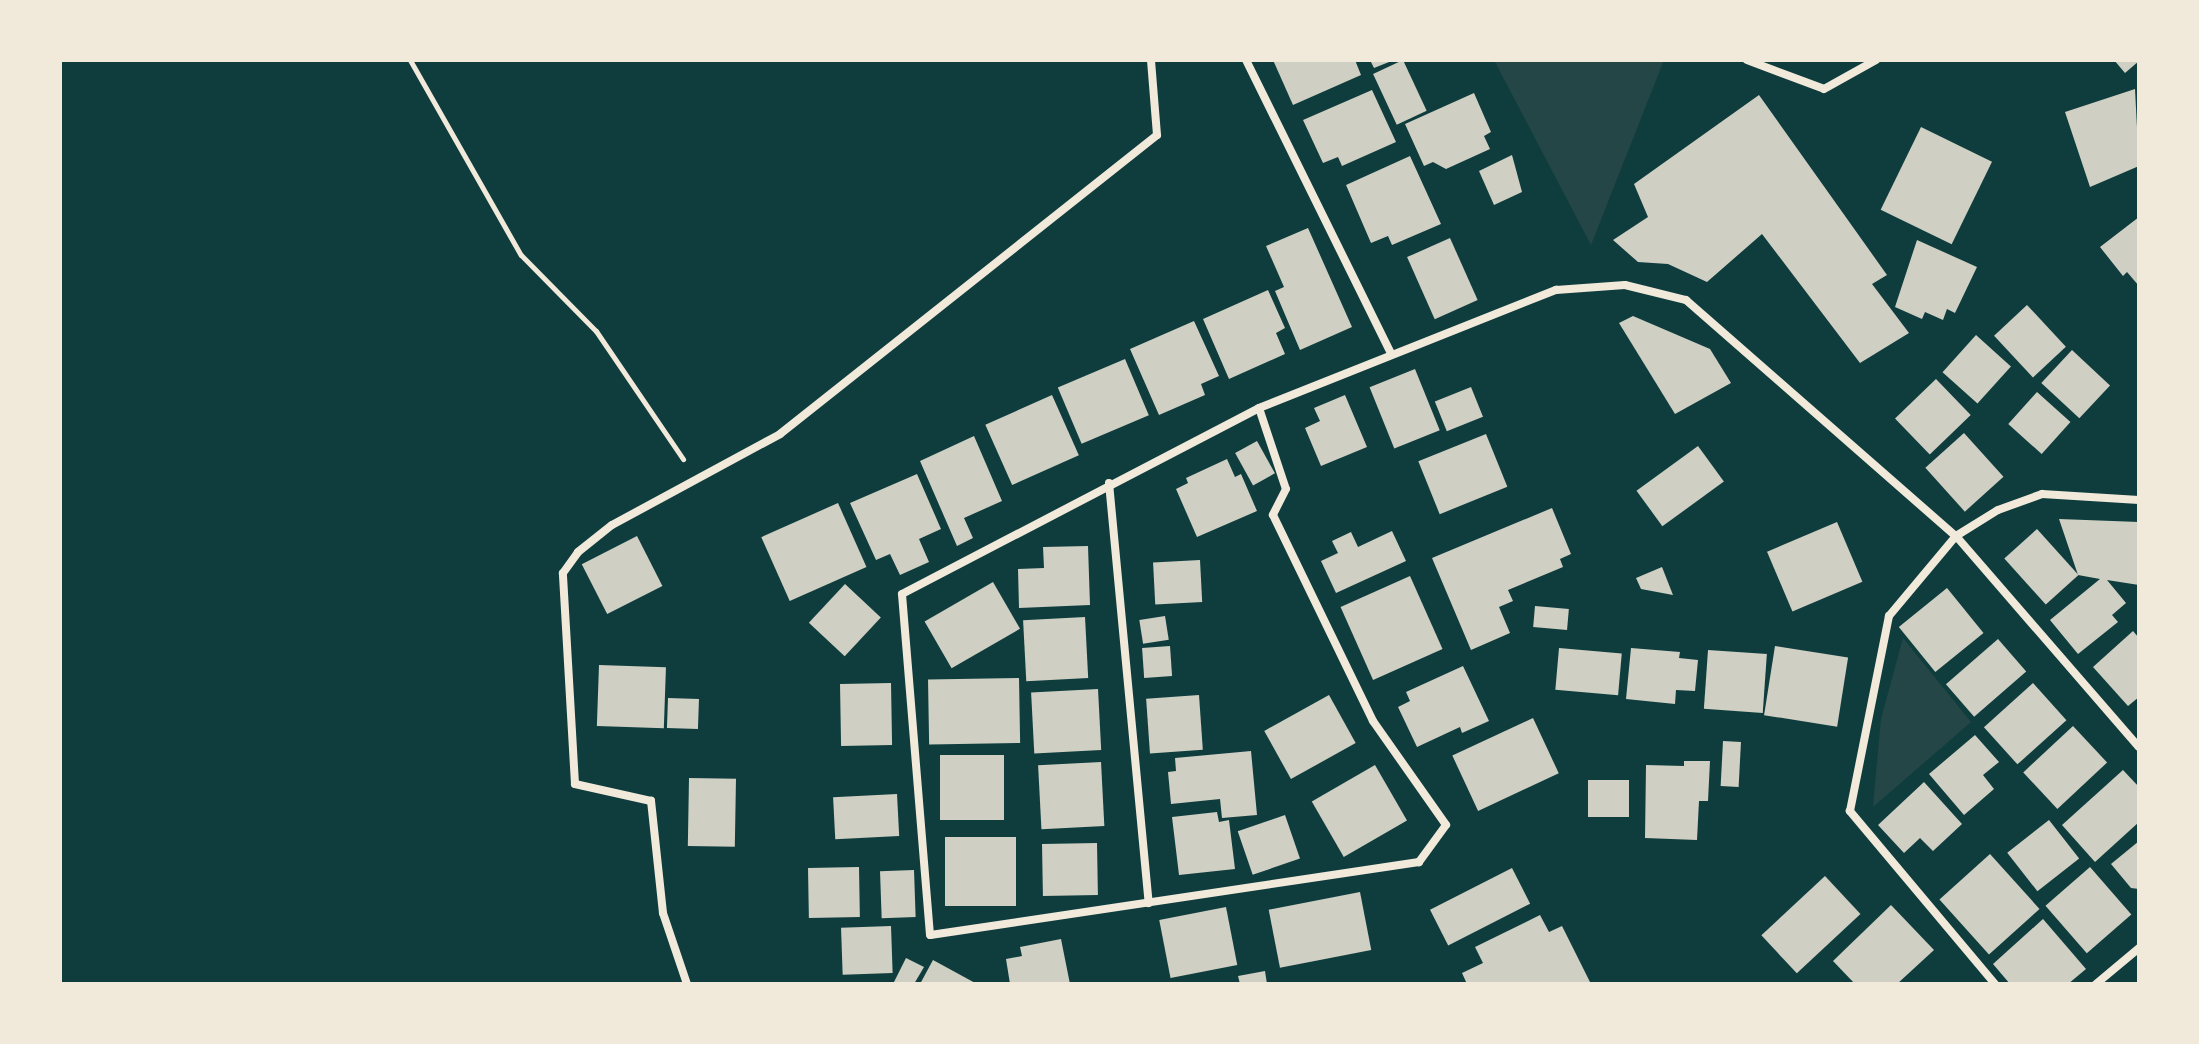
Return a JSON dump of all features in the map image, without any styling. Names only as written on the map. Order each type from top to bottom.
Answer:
[{"type":"street","points":[[687,984],[663,913],[651,801],[575,784],[563,573],[578,552],[612,525],[780,434],[1157,135],[1151,60]]},
{"type":"street","points":[[1246,60],[1390,352]]},
{"type":"street","points":[[1747,60],[1824,89],[1876,60]]},
{"type":"street","points":[[1259,408],[1286,489],[1273,515],[1373,721],[1446,825],[1419,862],[930,935],[902,594],[1109,483],[1259,408],[1390,352],[1556,290],[1625,285],[1686,300],[1956,536],[2139,747]]},
{"type":"street","points":[[1109,483],[1149,903]]},
{"type":"street","points":[[1995,984],[1850,811],[1889,616],[1956,536],[1998,510],[2042,494],[2139,500]]},
{"type":"street","points":[[2096,984],[2139,948]]},
{"type":"path","points":[[410,60],[521,255],[596,331],[695,480]]},
{"type":"shaded area","points":[[1494,60],[1664,60],[1591,245]]},
{"type":"shaded area","points":[[1903,638],[1971,722],[1873,807],[1881,719]]},
{"type":"building","points":[[1273,60],[1355,60],[1361,75],[1293,105]]},
{"type":"building","points":[[1370,60],[1394,60],[1374,68]]},
{"type":"building","points":[[1403,60],[1427,111],[1397,125],[1373,74]]},
{"type":"building","points":[[2114,60],[2139,60],[2139,61],[2125,73]]},
{"type":"building","points":[[2135,89],[2139,166],[2090,187],[2065,112]]},
{"type":"building","points":[[1372,90],[1396,142],[1342,166],[1338,157],[1323,163],[1303,120]]},
{"type":"building","points":[[1474,93],[1491,132],[1484,136],[1490,149],[1446,169],[1433,162],[1424,166],[1405,124]]},
{"type":"building","points":[[1759,95],[1887,275],[1872,284],[1909,333],[1860,363],[1762,234],[1707,282],[1668,264],[1638,262],[1613,240],[1648,217],[1634,184]]},
{"type":"building","points":[[1921,127],[1992,162],[1952,244],[1881,210]]},
{"type":"building","points":[[1512,155],[1522,192],[1494,205],[1479,171]]},
{"type":"building","points":[[1410,156],[1441,224],[1392,245],[1388,236],[1371,243],[1346,185]]},
{"type":"building","points":[[2139,217],[2139,286],[2127,272],[2123,276],[2100,247]]},
{"type":"building","points":[[1308,228],[1352,327],[1300,350],[1275,291],[1284,287],[1266,246]]},
{"type":"building","points":[[1450,238],[1478,300],[1435,319],[1407,257]]},
{"type":"building","points":[[1917,240],[1977,267],[1955,313],[1947,309],[1943,320],[1925,312],[1922,319],[1895,307]]},
{"type":"building","points":[[1268,290],[1285,328],[1276,333],[1285,354],[1229,379],[1203,319]]},
{"type":"building","points":[[2027,305],[2066,347],[2033,377],[1994,336]]},
{"type":"building","points":[[1633,316],[1710,349],[1731,383],[1675,414],[1619,323]]},
{"type":"building","points":[[1194,321],[1219,376],[1201,384],[1205,395],[1159,415],[1130,349]]},
{"type":"building","points":[[1976,335],[2011,366],[1977,404],[1943,372]]},
{"type":"building","points":[[2072,350],[2110,385],[2079,418],[2041,383]]},
{"type":"building","points":[[1125,359],[1149,415],[1082,444],[1058,388]]},
{"type":"building","points":[[1415,369],[1440,430],[1394,449],[1370,387]]},
{"type":"building","points":[[1936,379],[1971,415],[1930,455],[1895,419]]},
{"type":"building","points":[[1471,387],[1483,417],[1447,431],[1435,402]]},
{"type":"building","points":[[2037,392],[2070,422],[2042,454],[2008,424]]},
{"type":"building","points":[[1052,395],[1079,455],[1012,485],[985,425]]},
{"type":"building","points":[[1345,395],[1367,447],[1321,466],[1305,428],[1320,421],[1314,408]]},
{"type":"building","points":[[1964,433],[2003,477],[1965,512],[1925,468]]},
{"type":"building","points":[[1486,434],[1507,487],[1440,514],[1418,461]]},
{"type":"building","points":[[974,436],[1002,501],[964,518],[973,538],[957,546],[920,461]]},
{"type":"building","points":[[1257,441],[1275,473],[1253,485],[1235,453]]},
{"type":"building","points":[[1698,446],[1724,482],[1662,526],[1637,491]]},
{"type":"building","points":[[1227,459],[1235,477],[1241,474],[1257,511],[1197,537],[1176,489],[1188,483],[1186,478]]},
{"type":"building","points":[[917,474],[941,529],[919,539],[929,562],[900,575],[890,554],[876,560],[850,503]]},
{"type":"building","points":[[838,503],[866,567],[790,601],[761,537]]},
{"type":"building","points":[[1552,508],[1571,554],[1560,559],[1563,567],[1508,590],[1513,601],[1499,607],[1510,633],[1471,650],[1432,558]]},
{"type":"building","points":[[2059,519],[2139,522],[2139,585],[2107,580],[2126,603],[2112,615],[2118,622],[2078,654],[2050,620],[2100,579],[2078,575]]},
{"type":"building","points":[[1837,522],[1862,582],[1792,612],[1767,552]]},
{"type":"building","points":[[2037,529],[2078,575],[2046,605],[2004,558]]},
{"type":"building","points":[[1392,531],[1406,561],[1336,593],[1321,561],[1338,553],[1332,541],[1351,532],[1358,547]]},
{"type":"building","points":[[637,536],[662,586],[607,614],[582,564]]},
{"type":"building","points":[[1088,546],[1090,605],[1019,608],[1018,569],[1044,568],[1043,547]]},
{"type":"building","points":[[1200,560],[1202,602],[1155,604],[1153,562]]},
{"type":"building","points":[[1662,567],[1673,595],[1641,589],[1636,578]]},
{"type":"building","points":[[1410,576],[1443,649],[1373,680],[1341,607]]},
{"type":"building","points":[[993,582],[1020,629],[952,668],[925,622]]},
{"type":"building","points":[[845,584],[881,617],[845,656],[809,623]]},
{"type":"building","points":[[1947,588],[1984,633],[1935,672],[1899,627]]},
{"type":"building","points":[[1535,606],[1569,609],[1567,630],[1533,627]]},
{"type":"building","points":[[1165,616],[1169,640],[1143,644],[1139,620]]},
{"type":"building","points":[[1085,617],[1088,678],[1026,681],[1023,620]]},
{"type":"building","points":[[2133,631],[2139,638],[2139,697],[2128,706],[2093,667]]},
{"type":"building","points":[[1998,639],[2026,671],[1974,717],[1946,684]]},
{"type":"building","points":[[1170,646],[1172,676],[1144,678],[1142,648]]},
{"type":"building","points":[[1775,646],[1848,658],[1837,727],[1764,715]]},
{"type":"building","points":[[1559,648],[1622,653],[1618,695],[1555,690]]},
{"type":"building","points":[[1631,648],[1680,652],[1679,658],[1698,660],[1695,691],[1676,690],[1675,704],[1626,699]]},
{"type":"building","points":[[1708,650],[1767,654],[1763,713],[1704,709]]},
{"type":"building","points":[[599,665],[666,667],[664,728],[597,726]]},
{"type":"building","points":[[1463,666],[1489,721],[1462,733],[1460,727],[1417,747],[1398,707],[1410,701],[1406,692]]},
{"type":"building","points":[[1019,678],[1020,743],[929,745],[928,680]]},
{"type":"building","points":[[891,683],[892,745],[841,746],[840,684]]},
{"type":"building","points":[[2033,683],[2066,720],[2017,764],[1984,727]]},
{"type":"building","points":[[1098,689],[1101,750],[1034,753],[1031,693]]},
{"type":"building","points":[[1199,695],[1203,750],[1150,754],[1146,699]]},
{"type":"building","points":[[1329,695],[1356,743],[1291,779],[1264,731]]},
{"type":"building","points":[[668,698],[699,699],[698,729],[667,728]]},
{"type":"building","points":[[1533,718],[1559,773],[1478,811],[1452,756]]},
{"type":"building","points":[[2073,726],[2107,763],[2057,809],[2023,772]]},
{"type":"building","points":[[1975,735],[1999,762],[1983,775],[1994,789],[1964,815],[1929,774]]},
{"type":"building","points":[[1723,741],[1741,742],[1739,787],[1721,786]]},
{"type":"building","points":[[1251,751],[1257,815],[1222,818],[1220,799],[1171,804],[1168,772],[1176,771],[1175,758]]},
{"type":"building","points":[[940,755],[1004,755],[1004,820],[940,820]]},
{"type":"building","points":[[1684,761],[1710,761],[1708,801],[1699,801],[1697,840],[1645,838],[1646,765],[1684,766]]},
{"type":"building","points":[[1101,762],[1104,826],[1041,829],[1038,765]]},
{"type":"building","points":[[1375,765],[1407,820],[1344,857],[1312,802]]},
{"type":"building","points":[[2123,770],[2139,787],[2139,822],[2095,862],[2062,825]]},
{"type":"building","points":[[689,778],[736,779],[735,847],[688,846]]},
{"type":"building","points":[[1588,780],[1629,780],[1629,817],[1588,817]]},
{"type":"building","points":[[1924,782],[1962,824],[1933,851],[1920,838],[1904,853],[1878,825]]},
{"type":"building","points":[[897,794],[899,836],[835,839],[833,797]]},
{"type":"building","points":[[1217,812],[1219,822],[1229,820],[1235,869],[1179,875],[1172,817]]},
{"type":"building","points":[[1285,815],[1300,858],[1253,875],[1238,831]]},
{"type":"building","points":[[2049,820],[2079,859],[2037,891],[2007,853]]},
{"type":"building","points":[[945,837],[1016,837],[1016,906],[945,906]]},
{"type":"building","points":[[2139,841],[2139,889],[2131,888],[2111,864]]},
{"type":"building","points":[[1097,843],[1098,895],[1043,896],[1042,844]]},
{"type":"building","points":[[1990,854],[2040,909],[1989,954],[1939,900]]},
{"type":"building","points":[[859,867],[860,917],[809,918],[808,868]]},
{"type":"building","points":[[2090,867],[2131,915],[2087,953],[2045,906]]},
{"type":"building","points":[[1512,868],[1530,904],[1448,945],[1430,910]]},
{"type":"building","points":[[914,870],[916,917],[882,918],[880,871]]},
{"type":"building","points":[[1825,876],[1860,914],[1797,973],[1761,935]]},
{"type":"building","points":[[1360,892],[1371,950],[1280,968],[1269,910]]},
{"type":"building","points":[[1891,905],[1934,950],[1897,984],[1855,984],[1833,961]]},
{"type":"building","points":[[1226,907],[1237,965],[1171,978],[1159,920]]},
{"type":"building","points":[[1540,915],[1549,932],[1562,926],[1591,984],[1467,984],[1462,973],[1483,963],[1475,947]]},
{"type":"building","points":[[2043,919],[2086,969],[2068,984],[2010,984],[1993,964]]},
{"type":"building","points":[[891,926],[893,973],[843,975],[841,928]]},
{"type":"building","points":[[1061,939],[1070,984],[1010,984],[1006,959],[1022,956],[1020,947]]},
{"type":"building","points":[[906,958],[924,967],[914,984],[893,984]]},
{"type":"building","points":[[933,960],[977,984],[920,984]]},
{"type":"building","points":[[1265,971],[1267,984],[1240,984],[1238,976]]}]
